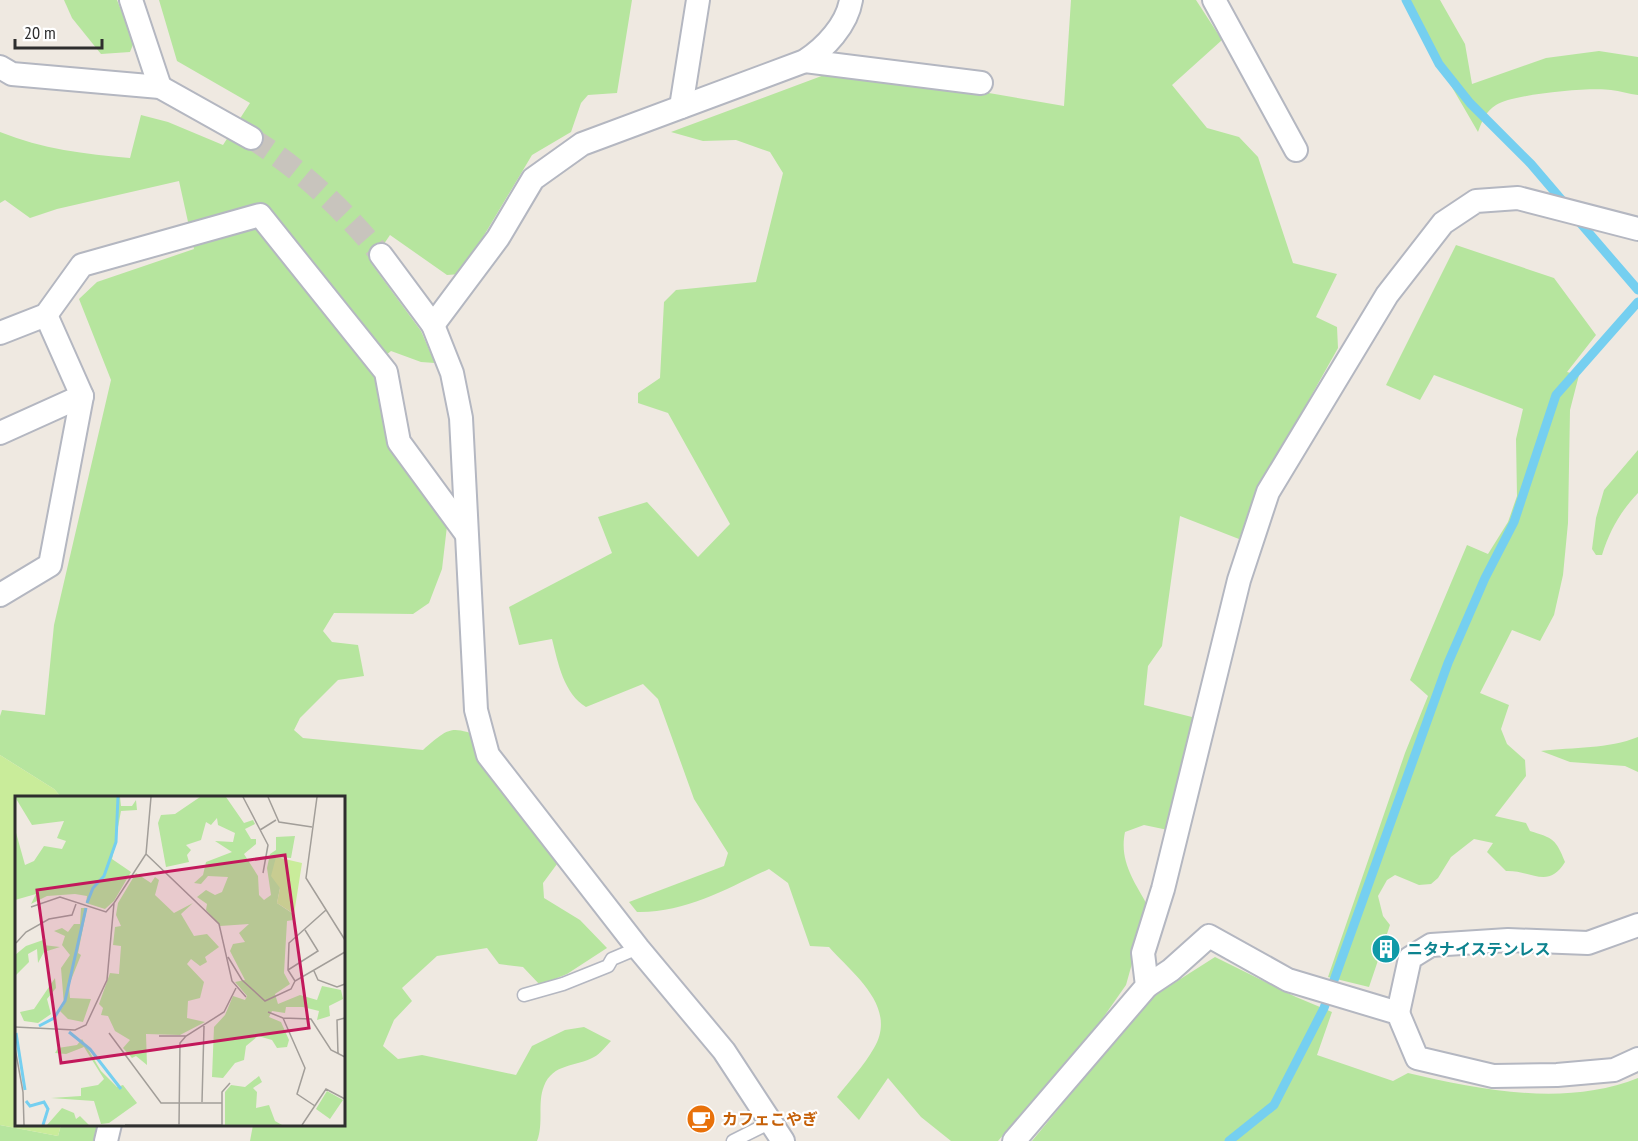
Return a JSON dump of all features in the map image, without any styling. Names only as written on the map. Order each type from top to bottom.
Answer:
[{"type":"street","points":[[131,0],[160,87]]},
{"type":"street","points":[[681,107],[698,0]]},
{"type":"street","points":[[433,326],[498,238],[534,179],[582,144],[805,61],[818,53],[848,15],[851,0]]},
{"type":"street","points":[[1214,0],[1296,150]]},
{"type":"street","points":[[805,61],[981,83]]},
{"type":"street","points":[[0,68],[12,74],[160,87],[251,138]]},
{"type":"street","points":[[1146,986],[1143,953],[1163,888],[1239,580],[1268,492],[1387,294],[1443,223],[1476,201],[1518,198],[1638,229]]},
{"type":"street","points":[[0,333],[46,315],[82,265],[260,215],[386,372],[399,442],[465,532]]},
{"type":"street","points":[[381,255],[433,326],[452,373],[461,418],[465,532],[476,710],[488,755],[638,948],[724,1051],[783,1141]]},
{"type":"street","points":[[0,595],[50,565],[82,396],[46,315]]},
{"type":"street","points":[[0,433],[82,396]]},
{"type":"street","points":[[1638,924],[1588,943],[1508,940],[1431,945],[1410,958],[1398,1013],[1417,1058],[1494,1076],[1557,1075],[1614,1070],[1638,1059]]},
{"type":"street","points":[[1014,1141],[1146,986],[1171,970],[1209,936],[1288,980],[1398,1013]]},
{"type":"street","points":[[106,1141],[110,1126]]},
{"type":"lane","points":[[524,995],[573,981],[609,966],[612,959],[638,948]]},
{"type":"lane","points":[[733,1141],[771,1122]]},
{"type":"green space","points":[[64,0],[117,0],[134,42],[130,52],[101,54],[72,18]]},
{"type":"green space","points":[[159,0],[632,0],[617,93],[588,95],[581,103],[571,132],[532,155],[461,274],[447,275],[390,235],[371,263],[421,331],[435,363],[421,362],[391,351],[372,367],[386,408],[447,526],[442,569],[429,603],[413,614],[334,613],[323,631],[332,642],[358,645],[364,676],[338,680],[300,718],[294,730],[303,738],[423,750],[451,730],[464,731],[485,738],[560,860],[543,883],[544,898],[580,920],[607,948],[567,974],[540,985],[523,967],[499,964],[487,948],[437,956],[402,988],[412,1001],[394,1020],[383,1046],[398,1059],[422,1055],[516,1075],[532,1046],[565,1030],[584,1027],[611,1041],[594,1057],[559,1069],[548,1079],[542,1093],[537,1141],[250,1141],[253,1126],[345,1126],[345,796],[60,796],[54,789],[0,755],[2,710],[45,715],[54,625],[111,380],[79,299],[97,282],[194,249],[179,181],[57,209],[30,218],[5,200],[0,203],[0,132],[32,143],[64,150],[130,158],[141,115],[168,122],[223,145],[250,103],[177,61]]},
{"type":"green space","points":[[1071,0],[1196,0],[1222,40],[1172,85],[1207,128],[1239,137],[1258,157],[1293,263],[1337,274],[1316,317],[1337,327],[1338,348],[1259,489],[1239,539],[1180,516],[1162,646],[1148,666],[1144,705],[1196,718],[1168,830],[1144,825],[1125,832],[1126,862],[1148,906],[1126,985],[1098,1025],[998,1141],[951,1141],[921,1117],[888,1078],[859,1120],[837,1097],[874,1048],[880,1033],[881,1019],[877,1005],[861,980],[829,947],[810,946],[788,883],[769,869],[721,892],[689,904],[672,909],[637,912],[629,902],[724,866],[728,853],[694,799],[658,699],[643,684],[586,707],[578,701],[567,686],[552,639],[519,645],[509,607],[612,553],[598,517],[647,502],[698,557],[730,524],[668,413],[638,403],[638,393],[660,378],[664,302],[676,290],[756,282],[783,173],[770,152],[736,140],[703,141],[671,132],[843,68],[1064,106]]},
{"type":"green space","points":[[1407,0],[1440,0],[1465,44],[1472,84],[1546,58],[1599,51],[1638,57],[1638,95],[1601,89],[1552,92],[1505,101],[1490,110],[1478,132],[1410,15]]},
{"type":"green space","points":[[1456,245],[1554,278],[1596,335],[1567,372],[1579,375],[1570,410],[1568,523],[1563,575],[1554,615],[1540,641],[1512,630],[1480,693],[1509,705],[1501,729],[1507,744],[1525,760],[1526,776],[1495,816],[1526,823],[1530,831],[1553,840],[1565,862],[1559,870],[1546,877],[1506,871],[1487,852],[1493,843],[1474,839],[1451,857],[1438,878],[1431,884],[1419,885],[1395,875],[1387,880],[1378,896],[1383,916],[1390,925],[1369,987],[1328,977],[1405,753],[1428,696],[1410,680],[1467,545],[1488,554],[1508,522],[1517,496],[1516,439],[1523,409],[1434,375],[1420,400],[1386,385]]},
{"type":"green space","points":[[1638,450],[1638,493],[1616,522],[1602,555],[1596,555],[1592,549],[1596,518],[1604,490]]},
{"type":"green space","points":[[1638,737],[1638,772],[1625,766],[1570,762],[1541,751],[1603,746]]},
{"type":"green space","points":[[0,755],[54,789],[60,796],[15,796],[15,1126],[61,1126],[58,1136],[0,1125]]},
{"type":"green space","points":[[1215,957],[1332,1012],[1317,1055],[1393,1081],[1408,1073],[1493,1090],[1553,1094],[1610,1087],[1638,1078],[1638,1141],[1032,1141],[1149,999]]},
{"type":"green space","points":[[0,1125],[58,1136],[61,1126],[103,1126],[99,1141],[0,1141]]},
{"type":"waterway","points":[[1406,0],[1439,64],[1470,103],[1531,164],[1566,205]]},
{"type":"waterway","points":[[1576,218],[1638,290]]},
{"type":"waterway","points":[[1229,1141],[1274,1105],[1324,1008],[1448,663],[1485,578],[1514,522],[1556,395],[1638,302]]},
{"type":"tunnel","points":[[251,138],[270,150],[321,191],[381,255]]},
{"type":"place","name":"ニタナイステンレス","points":[[1386,949]]},
{"type":"place","name":"カフェこやぎ","points":[[701,1119]]}]
